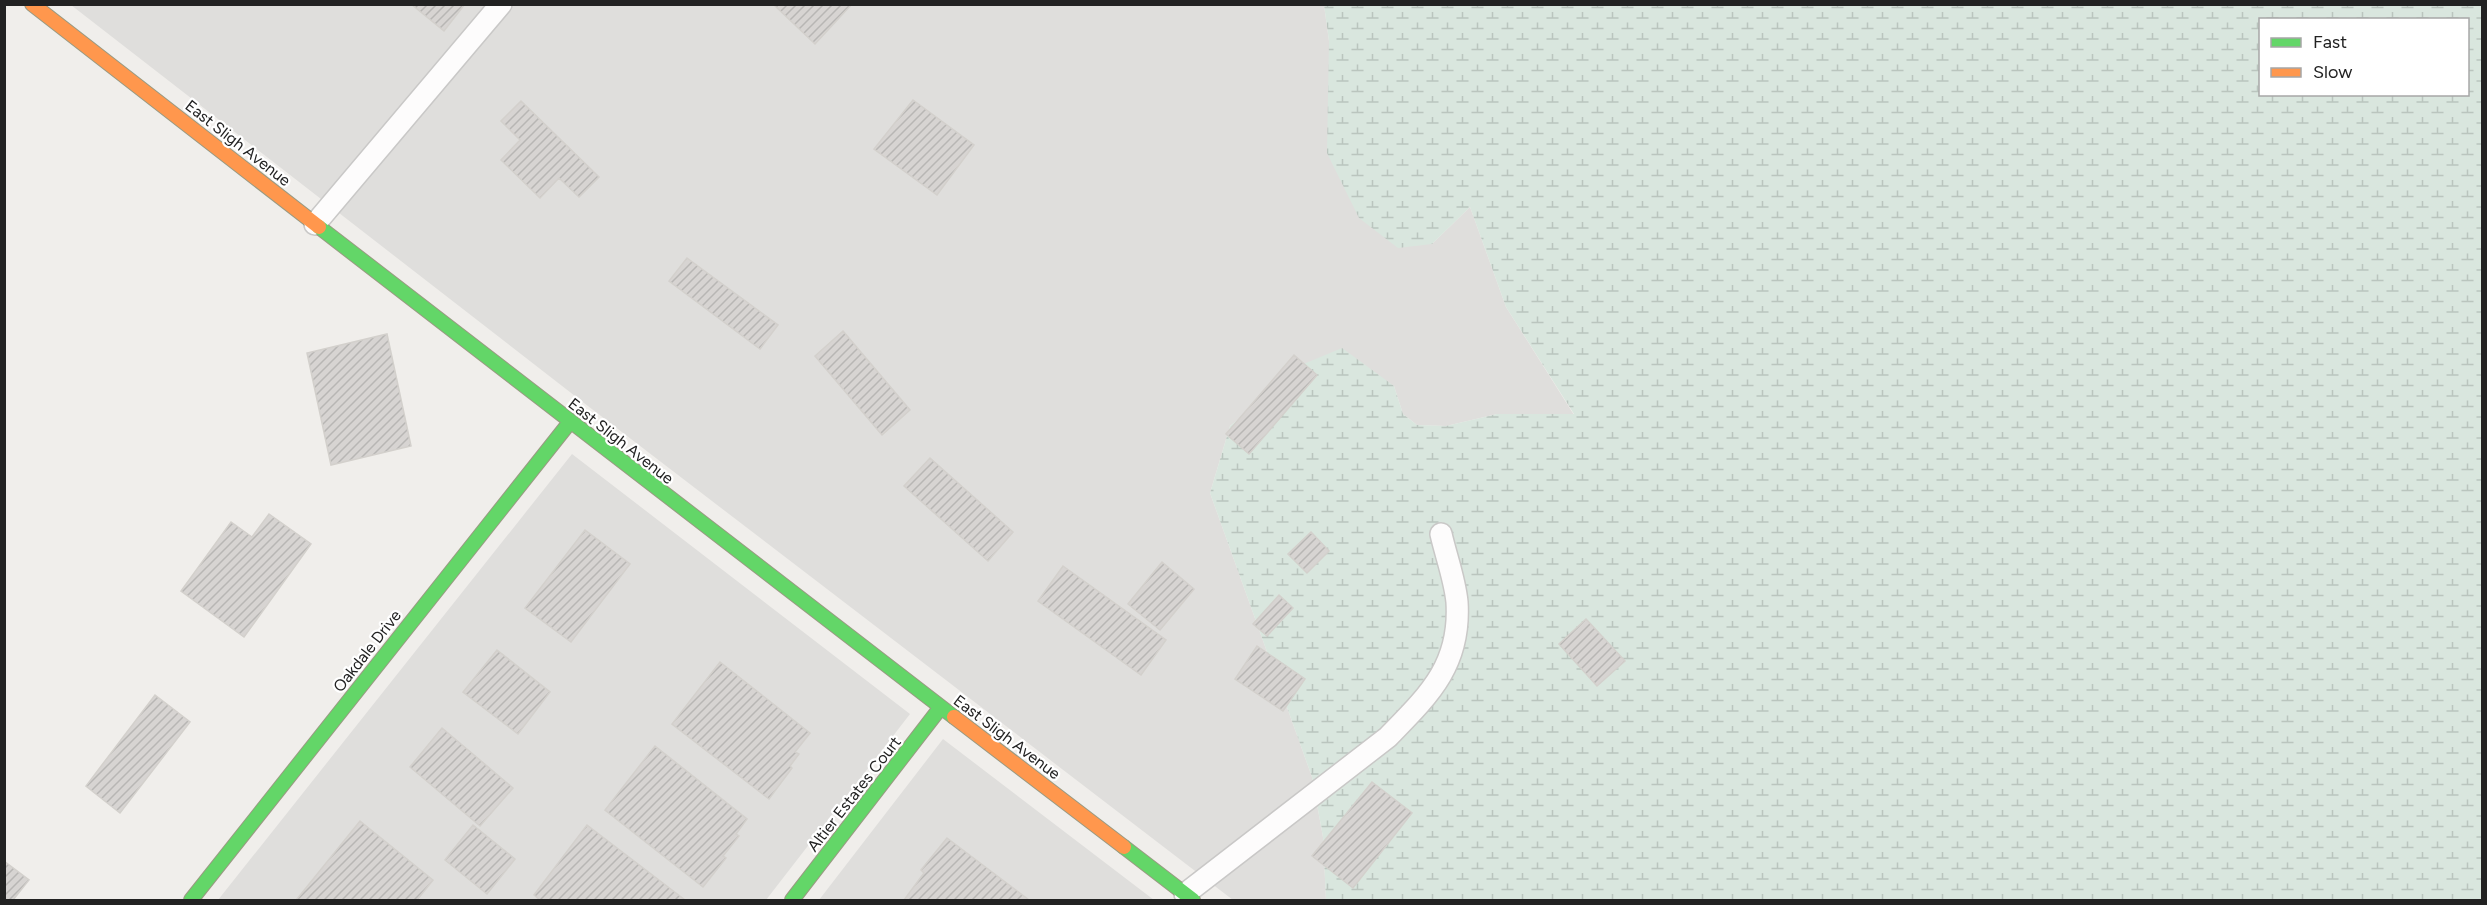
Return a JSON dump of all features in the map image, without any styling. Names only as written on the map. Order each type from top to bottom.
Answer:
[{"type":"street","name":"East Sligh Avenue","points":[[32,4],[570,422],[1189,897]]},
{"type":"street","name":"Oakdale Drive","points":[[191,900],[570,422]]},
{"type":"street","name":"Altier Estates Court","points":[[792,900],[941,707]]},
{"type":"lane","points":[[315,224],[501,4]]},
{"type":"lane","points":[[1189,897],[1388,737],[1418,707],[1441,676],[1456,640],[1457,600],[1440,534]]},
{"type":"shaded area","points":[[71,5],[1324,5],[1329,41],[1432,244],[1470,207],[1506,307],[1574,415],[1497,414],[1446,426],[1417,425],[1403,414],[1394,386],[1256,405],[1230,426],[1210,493],[1312,777],[1323,837],[1326,900],[1233,900],[584,403]]},
{"type":"shaded area","points":[[572,454],[910,714],[766,900],[218,900]]},
{"type":"shaded area","points":[[943,739],[1154,900],[819,900]]},
{"type":"green space","points":[[1324,5],[2482,5],[2482,900],[1326,900],[1323,837],[1312,777],[1210,493],[1230,426],[1256,405],[1282,373],[1342,348],[1394,386],[1403,414],[1417,425],[1446,426],[1497,414],[1574,414],[1506,307],[1470,207],[1432,244],[1398,248],[1359,218],[1327,153],[1329,41]]},
{"type":"building","points":[[411,4],[465,4],[444,31]]},
{"type":"building","points":[[773,4],[852,4],[815,44]]},
{"type":"building","points":[[913,100],[974,145],[937,195],[874,149]]},
{"type":"building","points":[[521,101],[599,177],[579,197],[559,178],[540,198],[501,160],[520,140],[501,121]]},
{"type":"building","points":[[687,258],[778,325],[760,349],[669,281]]},
{"type":"building","points":[[843,331],[910,410],[882,435],[815,356]]},
{"type":"building","points":[[387,334],[411,446],[331,465],[307,353]]},
{"type":"building","points":[[1294,355],[1317,375],[1249,454],[1226,434]]},
{"type":"building","points":[[930,458],[1013,532],[988,561],[904,486]]},
{"type":"building","points":[[269,514],[311,544],[244,637],[181,591],[231,522],[252,537]]},
{"type":"building","points":[[585,530],[630,564],[571,642],[525,608]]},
{"type":"building","points":[[1311,532],[1329,551],[1307,573],[1288,554]]},
{"type":"building","points":[[1162,562],[1194,589],[1160,630],[1128,604]]},
{"type":"building","points":[[1063,566],[1166,640],[1141,675],[1038,601]]},
{"type":"building","points":[[1279,595],[1293,608],[1267,636],[1253,624]]},
{"type":"building","points":[[1586,619],[1625,661],[1597,686],[1559,644]]},
{"type":"building","points":[[1257,646],[1305,679],[1283,711],[1235,679]]},
{"type":"building","points":[[497,650],[550,692],[518,734],[463,692]]},
{"type":"building","points":[[720,662],[810,733],[795,752],[799,754],[790,766],[792,768],[769,799],[672,724]]},
{"type":"building","points":[[155,695],[190,722],[120,813],[86,786]]},
{"type":"building","points":[[442,728],[513,788],[480,826],[410,767]]},
{"type":"building","points":[[655,746],[747,819],[736,834],[739,836],[723,856],[726,858],[703,887],[605,810]]},
{"type":"building","points":[[1372,782],[1412,813],[1353,888],[1312,856]]},
{"type":"building","points":[[360,821],[433,880],[417,900],[297,899]]},
{"type":"building","points":[[473,825],[515,859],[487,894],[445,860]]},
{"type":"building","points":[[587,825],[685,900],[540,900],[534,895]]},
{"type":"building","points":[[947,838],[1029,900],[904,900],[924,873],[921,870]]},
{"type":"building","points":[[4,861],[29,880],[13,900],[4,900]]},
{"type":"traffic: fast","points":[[319,227],[954,717]]},
{"type":"traffic: fast","points":[[191,900],[570,422]]},
{"type":"traffic: fast","points":[[792,900],[941,707]]},
{"type":"traffic: fast","points":[[1124,847],[1193,900]]},
{"type":"traffic: slow","points":[[32,4],[319,227]]},
{"type":"traffic: slow","points":[[954,717],[1124,847]]}]
